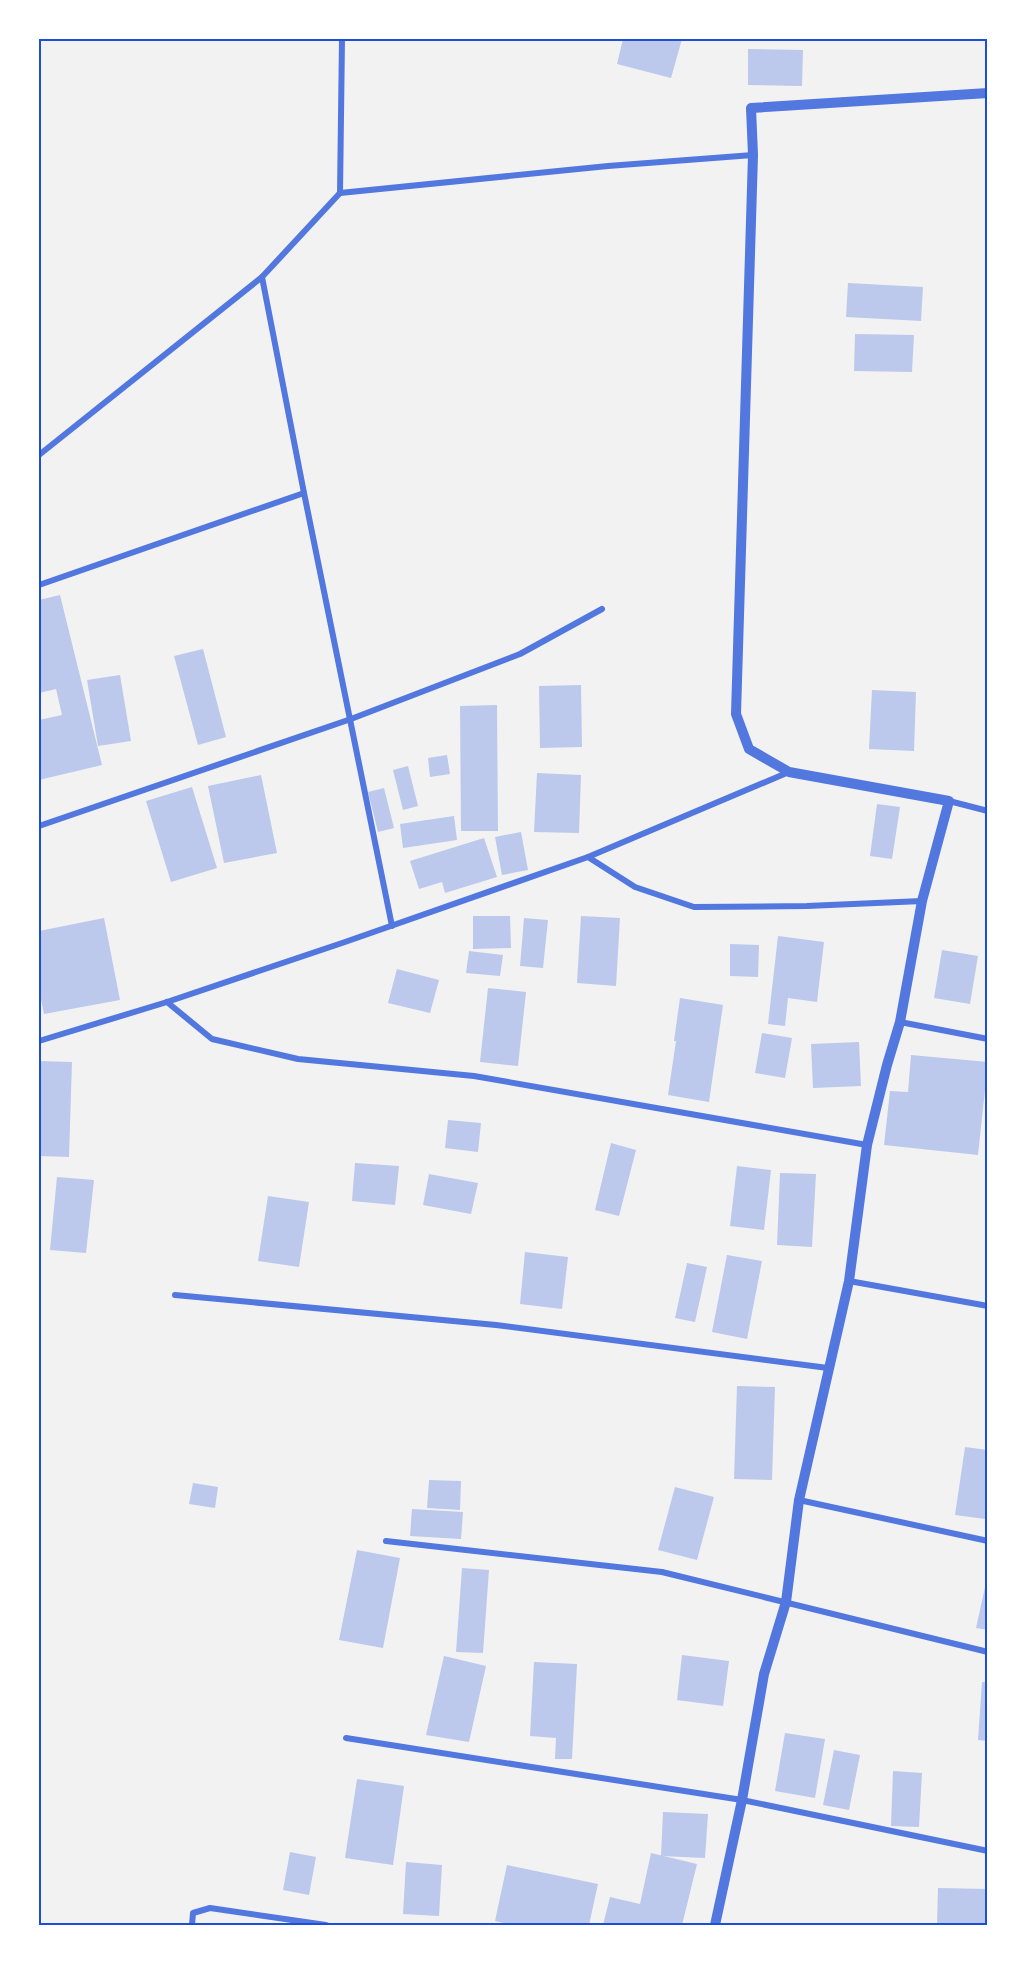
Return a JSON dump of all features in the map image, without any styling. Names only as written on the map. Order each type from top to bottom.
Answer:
[{"type":"street","points":[[340,194],[342,39]]},
{"type":"street","points":[[988,93],[751,108],[753,155],[736,714],[749,749],[789,772],[949,801],[988,811]]},
{"type":"street","points":[[39,455],[262,277],[340,194],[608,166],[753,155]]},
{"type":"street","points":[[262,277],[392,926]]},
{"type":"street","points":[[39,585],[304,493]]},
{"type":"street","points":[[39,826],[351,719],[520,654],[602,609]]},
{"type":"street","points":[[39,1041],[166,1002],[588,857],[789,772]]},
{"type":"street","points":[[715,1925],[764,1674],[786,1602],[799,1500],[849,1281],[867,1145],[900,1022],[922,901],[949,801]]},
{"type":"street","points":[[588,857],[635,887],[694,906],[807,906],[922,901]]},
{"type":"street","points":[[166,1002],[212,1039],[298,1059],[474,1076],[867,1145]]},
{"type":"street","points":[[900,1022],[988,1040]]},
{"type":"street","points":[[849,1281],[988,1306]]},
{"type":"street","points":[[175,1295],[496,1325],[828,1368]]},
{"type":"street","points":[[799,1500],[988,1541]]},
{"type":"street","points":[[386,1541],[662,1572],[988,1652]]},
{"type":"street","points":[[346,1738],[741,1800],[988,1851]]},
{"type":"street","points":[[192,1925],[192,1913],[210,1908],[326,1925]]},
{"type":"building","points":[[623,39],[682,39],[671,78],[617,64]]},
{"type":"building","points":[[748,49],[803,50],[802,86],[748,85]]},
{"type":"building","points":[[848,283],[923,287],[921,321],[846,317]]},
{"type":"building","points":[[855,334],[914,335],[912,372],[854,371]]},
{"type":"building","points":[[60,595],[102,765],[39,780],[39,720],[62,715],[56,689],[39,693],[39,600]]},
{"type":"building","points":[[203,649],[226,737],[198,745],[174,656]]},
{"type":"building","points":[[120,675],[131,741],[98,746],[87,680]]},
{"type":"building","points":[[581,685],[582,747],[540,748],[539,686]]},
{"type":"building","points":[[872,690],[916,692],[914,751],[869,749]]},
{"type":"building","points":[[497,705],[498,831],[461,831],[460,706]]},
{"type":"building","points":[[447,755],[450,774],[430,777],[428,758]]},
{"type":"building","points":[[408,766],[418,806],[403,810],[393,770]]},
{"type":"building","points":[[537,773],[581,775],[579,833],[534,832]]},
{"type":"building","points":[[261,775],[277,853],[224,863],[208,786]]},
{"type":"building","points":[[192,787],[217,868],[171,882],[146,801]]},
{"type":"building","points":[[384,788],[394,828],[378,832],[368,792]]},
{"type":"building","points":[[877,804],[900,807],[892,859],[870,856]]},
{"type":"building","points":[[454,816],[457,840],[403,848],[400,824]]},
{"type":"building","points":[[521,832],[528,870],[502,875],[495,837]]},
{"type":"building","points":[[484,838],[497,877],[445,893],[442,882],[419,889],[410,861]]},
{"type":"building","points":[[473,916],[510,916],[511,948],[473,949]]},
{"type":"building","points":[[581,916],[620,918],[616,986],[577,983]]},
{"type":"building","points":[[104,918],[120,1000],[44,1014],[39,989],[39,931]]},
{"type":"building","points":[[524,918],[548,920],[543,968],[520,966]]},
{"type":"building","points":[[778,936],[824,942],[817,1002],[788,998],[785,1026],[768,1024]]},
{"type":"building","points":[[730,944],[759,945],[758,977],[730,976]]},
{"type":"building","points":[[942,950],[978,956],[970,1004],[934,998]]},
{"type":"building","points":[[469,951],[503,955],[500,976],[466,973]]},
{"type":"building","points":[[397,969],[439,980],[430,1013],[388,1003]]},
{"type":"building","points":[[488,988],[526,992],[518,1066],[480,1062]]},
{"type":"building","points":[[680,998],[723,1005],[709,1102],[668,1095]]},
{"type":"building","points":[[762,1033],[792,1038],[785,1078],[755,1073]]},
{"type":"building","points":[[859,1042],[861,1086],[813,1088],[811,1044]]},
{"type":"building","points":[[911,1055],[988,1062],[978,1155],[884,1145],[890,1091],[908,1092]]},
{"type":"building","points":[[39,1061],[72,1062],[69,1157],[39,1156]]},
{"type":"building","points":[[448,1120],[481,1123],[478,1152],[445,1148]]},
{"type":"building","points":[[611,1143],[636,1150],[619,1216],[595,1210]]},
{"type":"building","points":[[355,1163],[399,1166],[395,1205],[352,1201]]},
{"type":"building","points":[[737,1166],[771,1170],[764,1230],[730,1226]]},
{"type":"building","points":[[780,1173],[816,1174],[812,1247],[777,1245]]},
{"type":"building","points":[[429,1174],[478,1183],[471,1214],[423,1205]]},
{"type":"building","points":[[57,1177],[94,1180],[86,1253],[50,1250]]},
{"type":"building","points":[[268,1196],[309,1202],[299,1267],[258,1261]]},
{"type":"building","points":[[525,1252],[568,1257],[562,1309],[520,1304]]},
{"type":"building","points":[[727,1255],[762,1261],[747,1339],[712,1332]]},
{"type":"building","points":[[687,1263],[707,1267],[695,1322],[675,1318]]},
{"type":"building","points":[[737,1386],[775,1387],[772,1480],[734,1479]]},
{"type":"building","points":[[965,1447],[988,1450],[988,1495],[985,1519],[955,1515]]},
{"type":"building","points":[[429,1480],[461,1481],[460,1510],[427,1508]]},
{"type":"building","points":[[193,1483],[218,1487],[215,1508],[189,1504]]},
{"type":"building","points":[[675,1487],[714,1497],[697,1560],[658,1550]]},
{"type":"building","points":[[412,1509],[463,1512],[461,1539],[410,1536]]},
{"type":"building","points":[[357,1550],[400,1558],[383,1648],[339,1640]]},
{"type":"building","points":[[462,1568],[489,1570],[483,1653],[456,1652]]},
{"type":"building","points":[[988,1578],[988,1630],[976,1628]]},
{"type":"building","points":[[682,1655],[729,1661],[723,1706],[677,1700]]},
{"type":"building","points":[[444,1656],[486,1666],[469,1742],[426,1735]]},
{"type":"building","points":[[534,1662],[577,1664],[572,1759],[555,1759],[556,1738],[530,1736]]},
{"type":"building","points":[[982,1682],[988,1682],[988,1741],[978,1740]]},
{"type":"building","points":[[785,1733],[825,1739],[815,1798],[775,1791]]},
{"type":"building","points":[[834,1750],[860,1755],[849,1810],[823,1805]]},
{"type":"building","points":[[893,1771],[922,1773],[919,1827],[891,1826]]},
{"type":"building","points":[[357,1779],[404,1786],[393,1865],[345,1858]]},
{"type":"building","points":[[663,1812],[708,1814],[705,1858],[661,1856]]},
{"type":"building","points":[[290,1852],[316,1857],[309,1895],[283,1890]]},
{"type":"building","points":[[651,1853],[697,1864],[682,1925],[603,1925],[610,1897],[640,1904]]},
{"type":"building","points":[[406,1862],[442,1865],[439,1916],[403,1914]]},
{"type":"building","points":[[507,1865],[598,1884],[589,1925],[512,1925],[495,1921]]},
{"type":"building","points":[[938,1888],[988,1889],[988,1925],[937,1925]]}]
